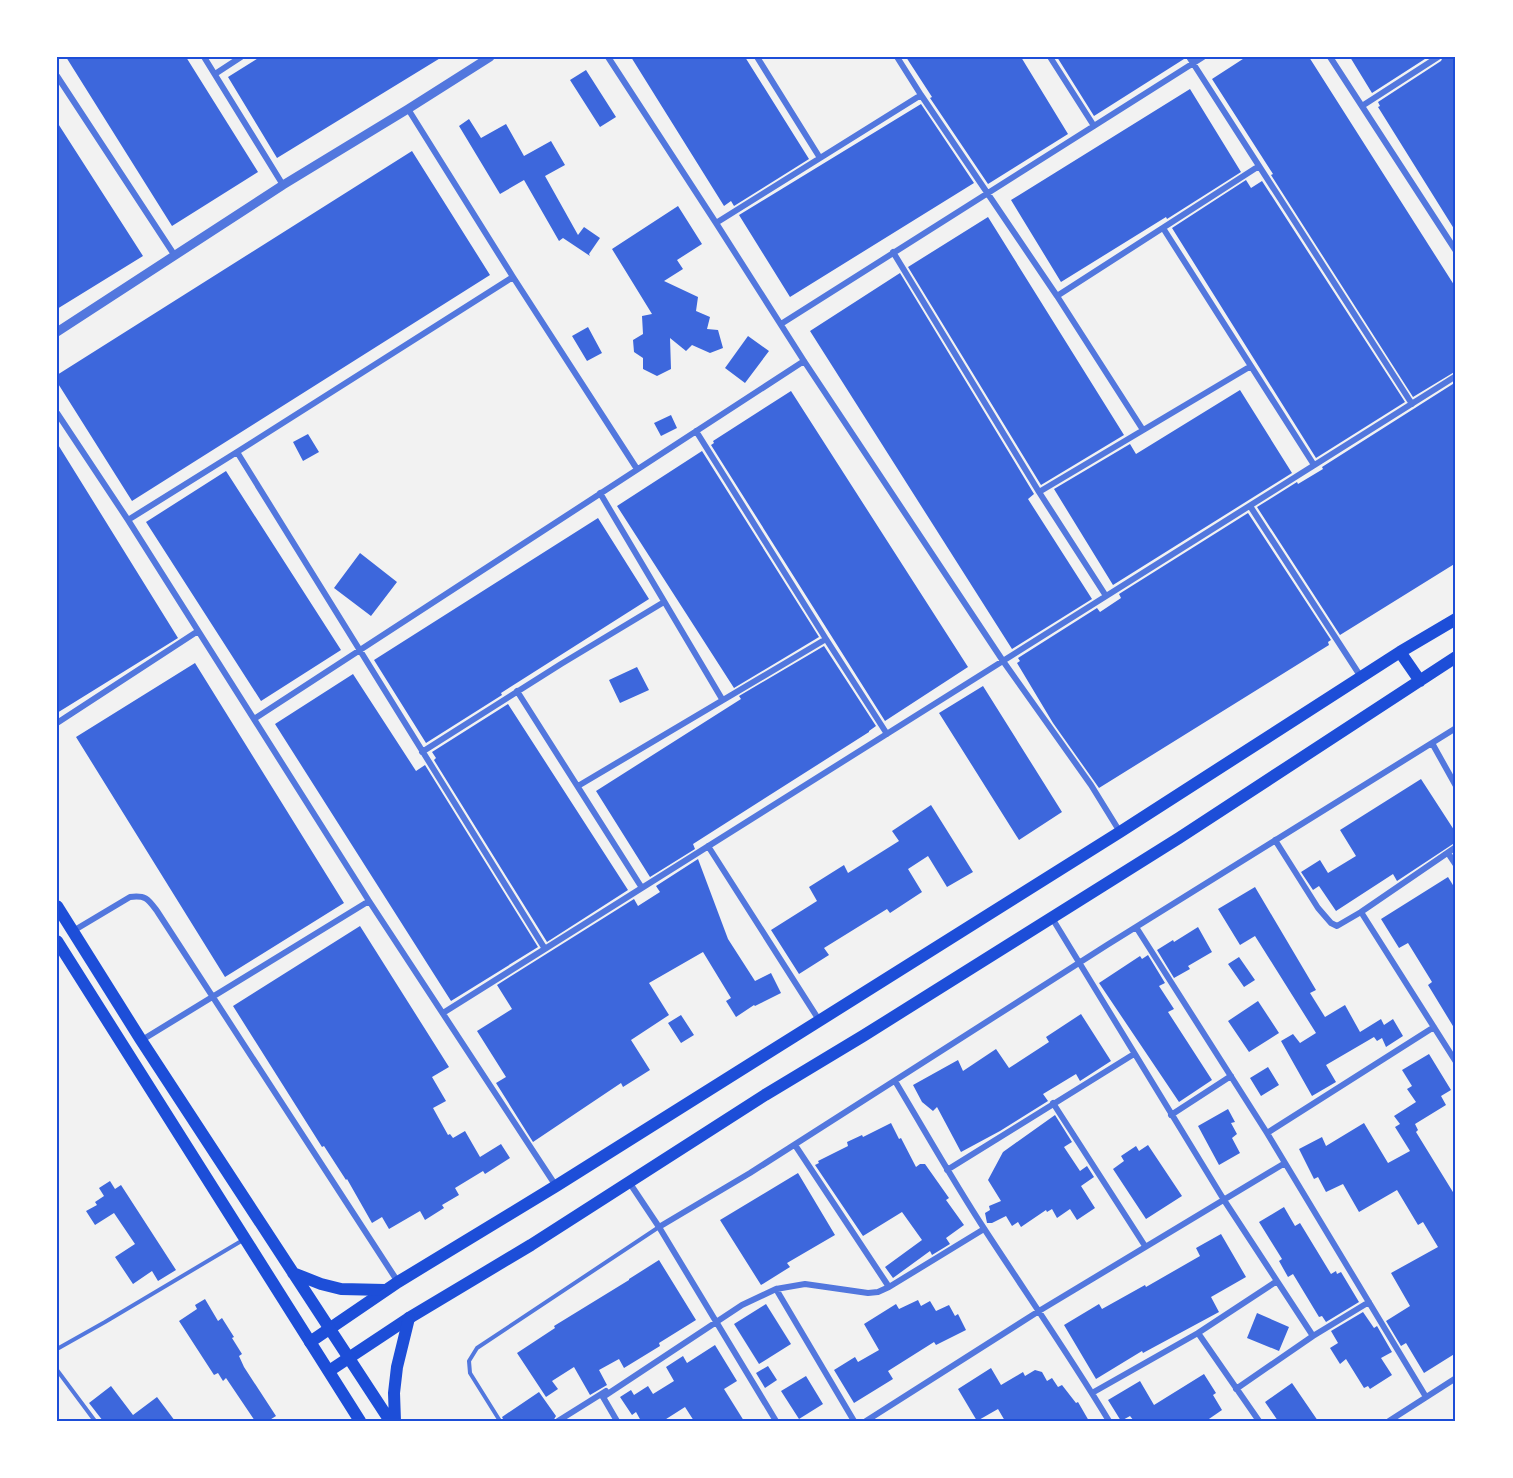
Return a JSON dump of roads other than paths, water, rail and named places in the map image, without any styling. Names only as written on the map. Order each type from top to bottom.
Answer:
[{"type":"main road","points":[[310,1342],[398,1282],[556,1186],[1120,832],[1400,652],[1456,619]]},
{"type":"main road","points":[[1400,652],[1420,681]]},
{"type":"main road","points":[[329,1371],[409,1318],[531,1245],[765,1095],[1189,831],[1456,657]]},
{"type":"main road","points":[[57,906],[141,1040],[390,1421]]},
{"type":"main road","points":[[57,941],[360,1421]]},
{"type":"main road","points":[[293,1273],[341,1289],[386,1290]]},
{"type":"main road","points":[[395,1421],[394,1393],[397,1367],[409,1318]]},
{"type":"street","points":[[204,57],[283,185]]},
{"type":"street","points":[[215,74],[241,57]]},
{"type":"street","points":[[57,333],[283,185],[490,57]]},
{"type":"street","points":[[608,57],[804,361],[1003,661],[1091,785],[1120,832]]},
{"type":"street","points":[[757,57],[820,158]]},
{"type":"street","points":[[897,57],[1057,296],[1143,430]]},
{"type":"street","points":[[1050,57],[1094,126]]},
{"type":"street","points":[[781,324],[1094,126],[1191,60],[1203,57]]},
{"type":"street","points":[[1330,57],[1456,250]]},
{"type":"street","points":[[1362,106],[1438,57]]},
{"type":"street","points":[[1191,60],[1412,404]]},
{"type":"street","points":[[57,76],[175,256]]},
{"type":"street","points":[[716,223],[921,95]]},
{"type":"street","points":[[408,109],[637,470]]},
{"type":"street","points":[[1057,296],[1259,166]]},
{"type":"street","points":[[1163,228],[1314,465]]},
{"type":"street","points":[[893,252],[1039,492],[1106,596]]},
{"type":"street","points":[[128,520],[513,277]]},
{"type":"street","points":[[254,719],[804,361]]},
{"type":"street","points":[[1039,492],[1251,366]]},
{"type":"street","points":[[443,1013],[1456,376]]},
{"type":"street","points":[[57,413],[128,520],[369,901],[556,1186]]},
{"type":"street","points":[[696,431],[887,734]]},
{"type":"street","points":[[237,452],[545,949]]},
{"type":"street","points":[[600,493],[722,699]]},
{"type":"street","points":[[1250,506],[1361,677]]},
{"type":"street","points":[[422,752],[664,602]]},
{"type":"street","points":[[57,723],[198,631]]},
{"type":"street","points":[[578,786],[826,639]]},
{"type":"street","points":[[517,691],[642,888]]},
{"type":"street","points":[[659,1227],[795,1145],[1136,927],[1456,728]]},
{"type":"street","points":[[1432,743],[1456,786]]},
{"type":"street","points":[[1275,840],[1318,908],[1331,924],[1337,926],[1456,847]]},
{"type":"street","points":[[708,846],[819,1020]]},
{"type":"street","points":[[1448,853],[1456,865]]},
{"type":"street","points":[[73,931],[130,897],[140,896],[148,899],[398,1282]]},
{"type":"street","points":[[141,1040],[369,901]]},
{"type":"street","points":[[1361,912],[1456,1062]]},
{"type":"street","points":[[1052,917],[1171,1115],[1313,1336]]},
{"type":"street","points":[[1136,927],[1267,1133],[1426,1397]]},
{"type":"street","points":[[1267,1133],[1434,1027]]},
{"type":"street","points":[[947,1170],[1134,1054]]},
{"type":"street","points":[[1171,1115],[1231,1076]]},
{"type":"street","points":[[895,1081],[984,1229],[1109,1421]]},
{"type":"street","points":[[1053,1103],[1145,1246]]},
{"type":"street","points":[[795,1145],[889,1287]]},
{"type":"street","points":[[866,1421],[1039,1311],[1285,1163]]},
{"type":"street","points":[[629,1182],[659,1227],[776,1421]]},
{"type":"street","points":[[558,1421],[742,1305],[776,1289],[805,1284],[868,1293],[878,1292],[984,1229]]},
{"type":"street","points":[[1092,1394],[1198,1333],[1276,1281]]},
{"type":"street","points":[[776,1289],[854,1421]]},
{"type":"street","points":[[1236,1389],[1313,1336],[1369,1302]]},
{"type":"street","points":[[1198,1333],[1259,1421]]},
{"type":"street","points":[[617,1421],[603,1397],[643,1369]]},
{"type":"street","points":[[1389,1421],[1456,1377]]},
{"type":"lane","points":[[500,1421],[470,1373],[469,1361],[477,1348],[659,1227]]},
{"type":"lane","points":[[57,1349],[245,1239]]},
{"type":"lane","points":[[57,1370],[95,1421]]}]
